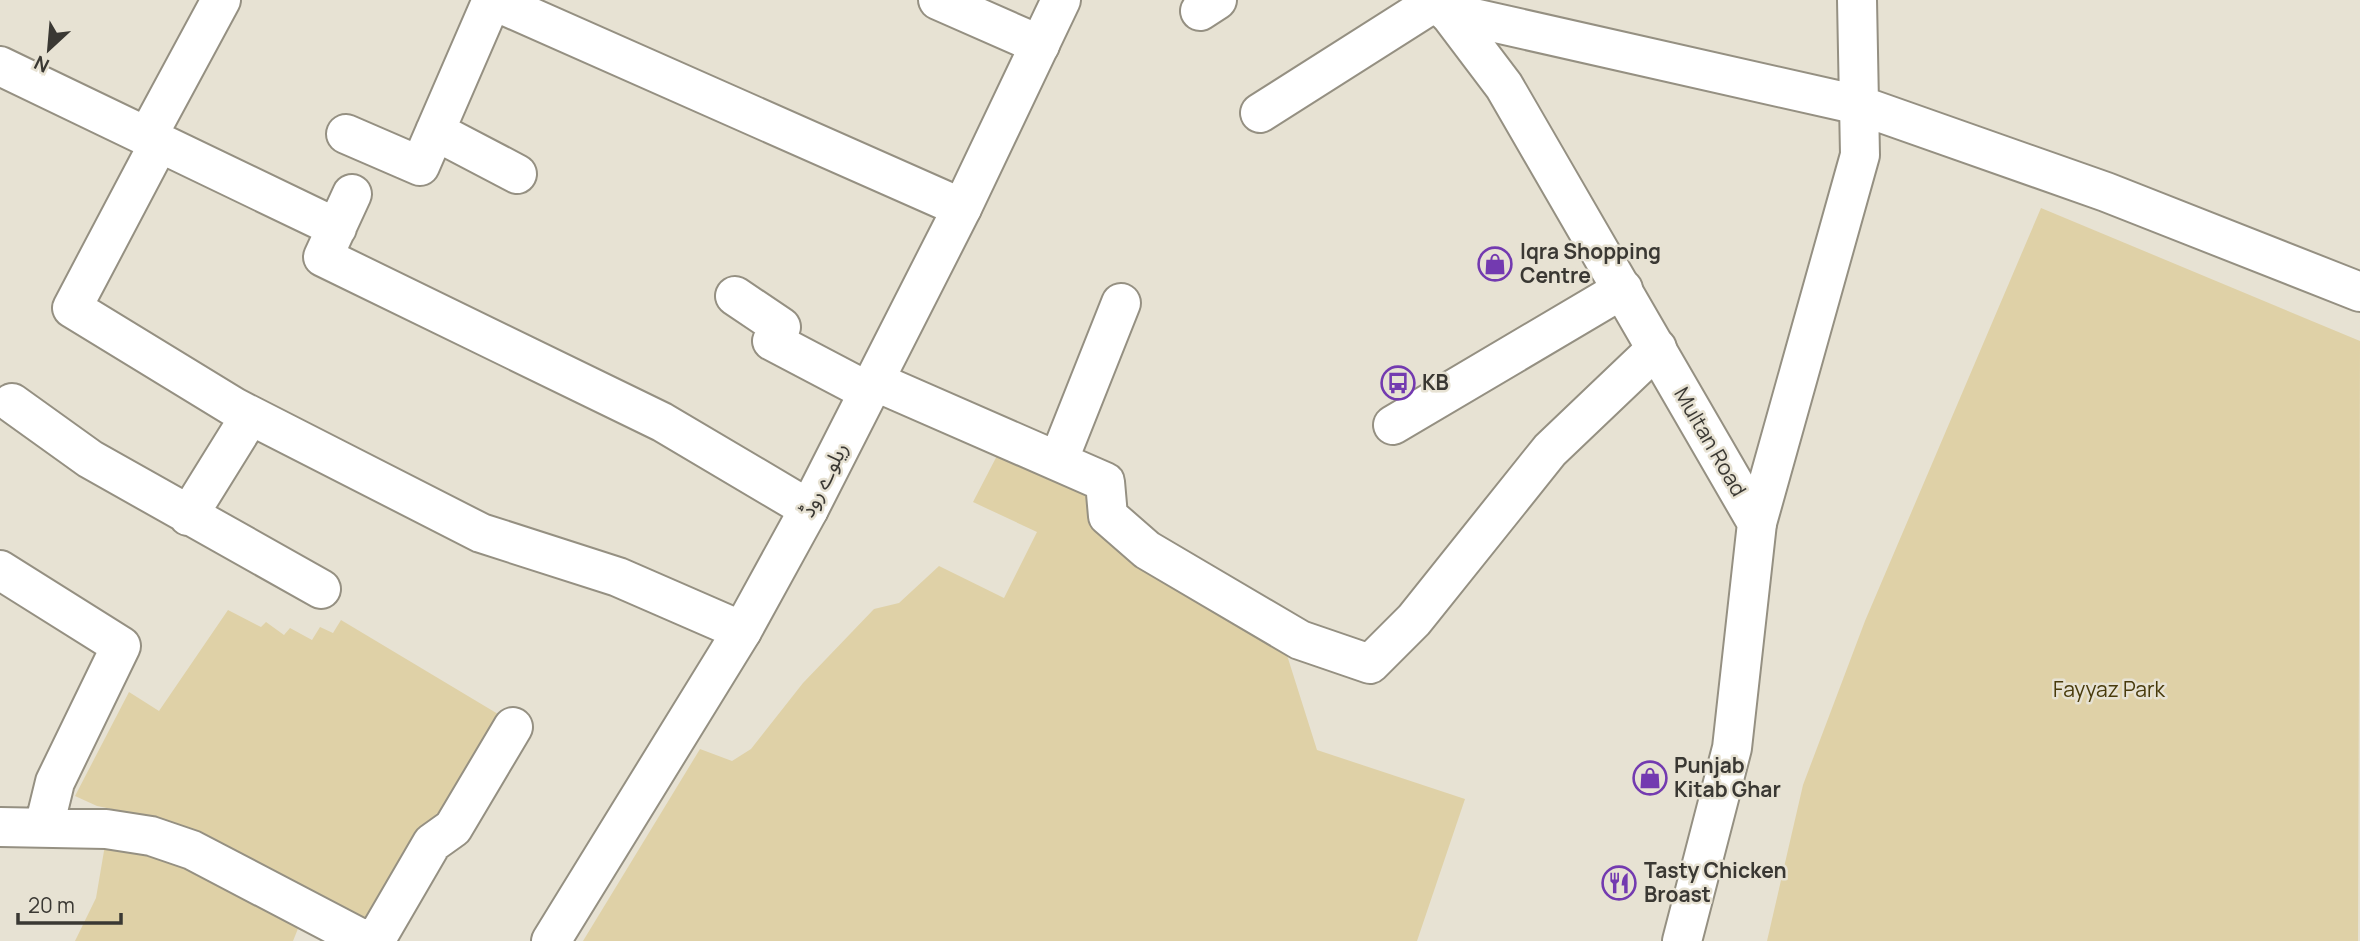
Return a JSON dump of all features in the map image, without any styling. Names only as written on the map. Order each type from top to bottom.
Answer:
[{"type":"street","points":[[221,0],[72,308],[250,416],[481,533],[618,578],[742,631]]},
{"type":"street","points":[[938,0],[1040,45]]},
{"type":"street","name":"ریلوے روڈ","points":[[551,941],[742,631],[809,509],[962,208],[1061,0]]},
{"type":"street","points":[[1682,941],[1731,748],[1757,523],[1860,155],[1857,0]]},
{"type":"street","points":[[346,134],[420,166],[435,131],[508,3],[962,208]]},
{"type":"street","points":[[1260,113],[1441,4],[1859,105],[2106,192],[2360,292]]},
{"type":"street","name":"Multan Road","points":[[1441,4],[1504,86],[1757,523]]},
{"type":"street","points":[[0,66],[153,140],[344,211],[323,257],[662,422],[809,509]]},
{"type":"street","points":[[435,131],[517,174]]},
{"type":"street","points":[[1393,425],[1623,289]]},
{"type":"street","points":[[735,296],[781,327],[772,341],[872,387],[1059,459],[1105,482],[1108,516],[1147,550],[1300,640],[1370,664],[1414,620],[1550,450],[1657,348]]},
{"type":"street","points":[[1059,459],[1121,303]]},
{"type":"street","points":[[12,403],[90,459],[321,589]]},
{"type":"street","points":[[188,516],[250,416]]},
{"type":"street","points":[[0,570],[121,646],[55,782],[44,827]]},
{"type":"street","points":[[375,941],[432,843],[453,828],[513,727]]},
{"type":"street","points":[[0,827],[106,829],[151,836],[182,846],[325,932],[366,941]]},
{"type":"green space","name":"Fayyaz Park","points":[[2041,208],[2360,341],[2358,941],[1767,941],[1803,785],[1865,621]]},
{"type":"green space","points":[[1001,448],[1087,487],[1286,652],[1317,750],[1465,799],[1417,941],[583,941],[700,749],[732,761],[751,749],[803,683],[874,609],[899,603],[939,566],[1004,598],[1037,532],[973,502]]},
{"type":"green space","points":[[228,610],[261,627],[266,622],[284,635],[290,628],[312,640],[320,627],[333,633],[341,620],[503,717],[368,923],[162,819],[97,806],[75,796],[129,692],[159,711]]},
{"type":"green space","points":[[141,842],[299,926],[293,941],[75,941],[96,898],[105,845]]},
{"type":"place","name":"Iqra Shopping Centre","points":[[1495,264]]},
{"type":"place","name":"KB","points":[[1398,383]]},
{"type":"place","name":"Punjab Kitab Ghar","points":[[1650,778]]},
{"type":"place","name":"Tasty Chicken Broast","points":[[1619,883]]}]
